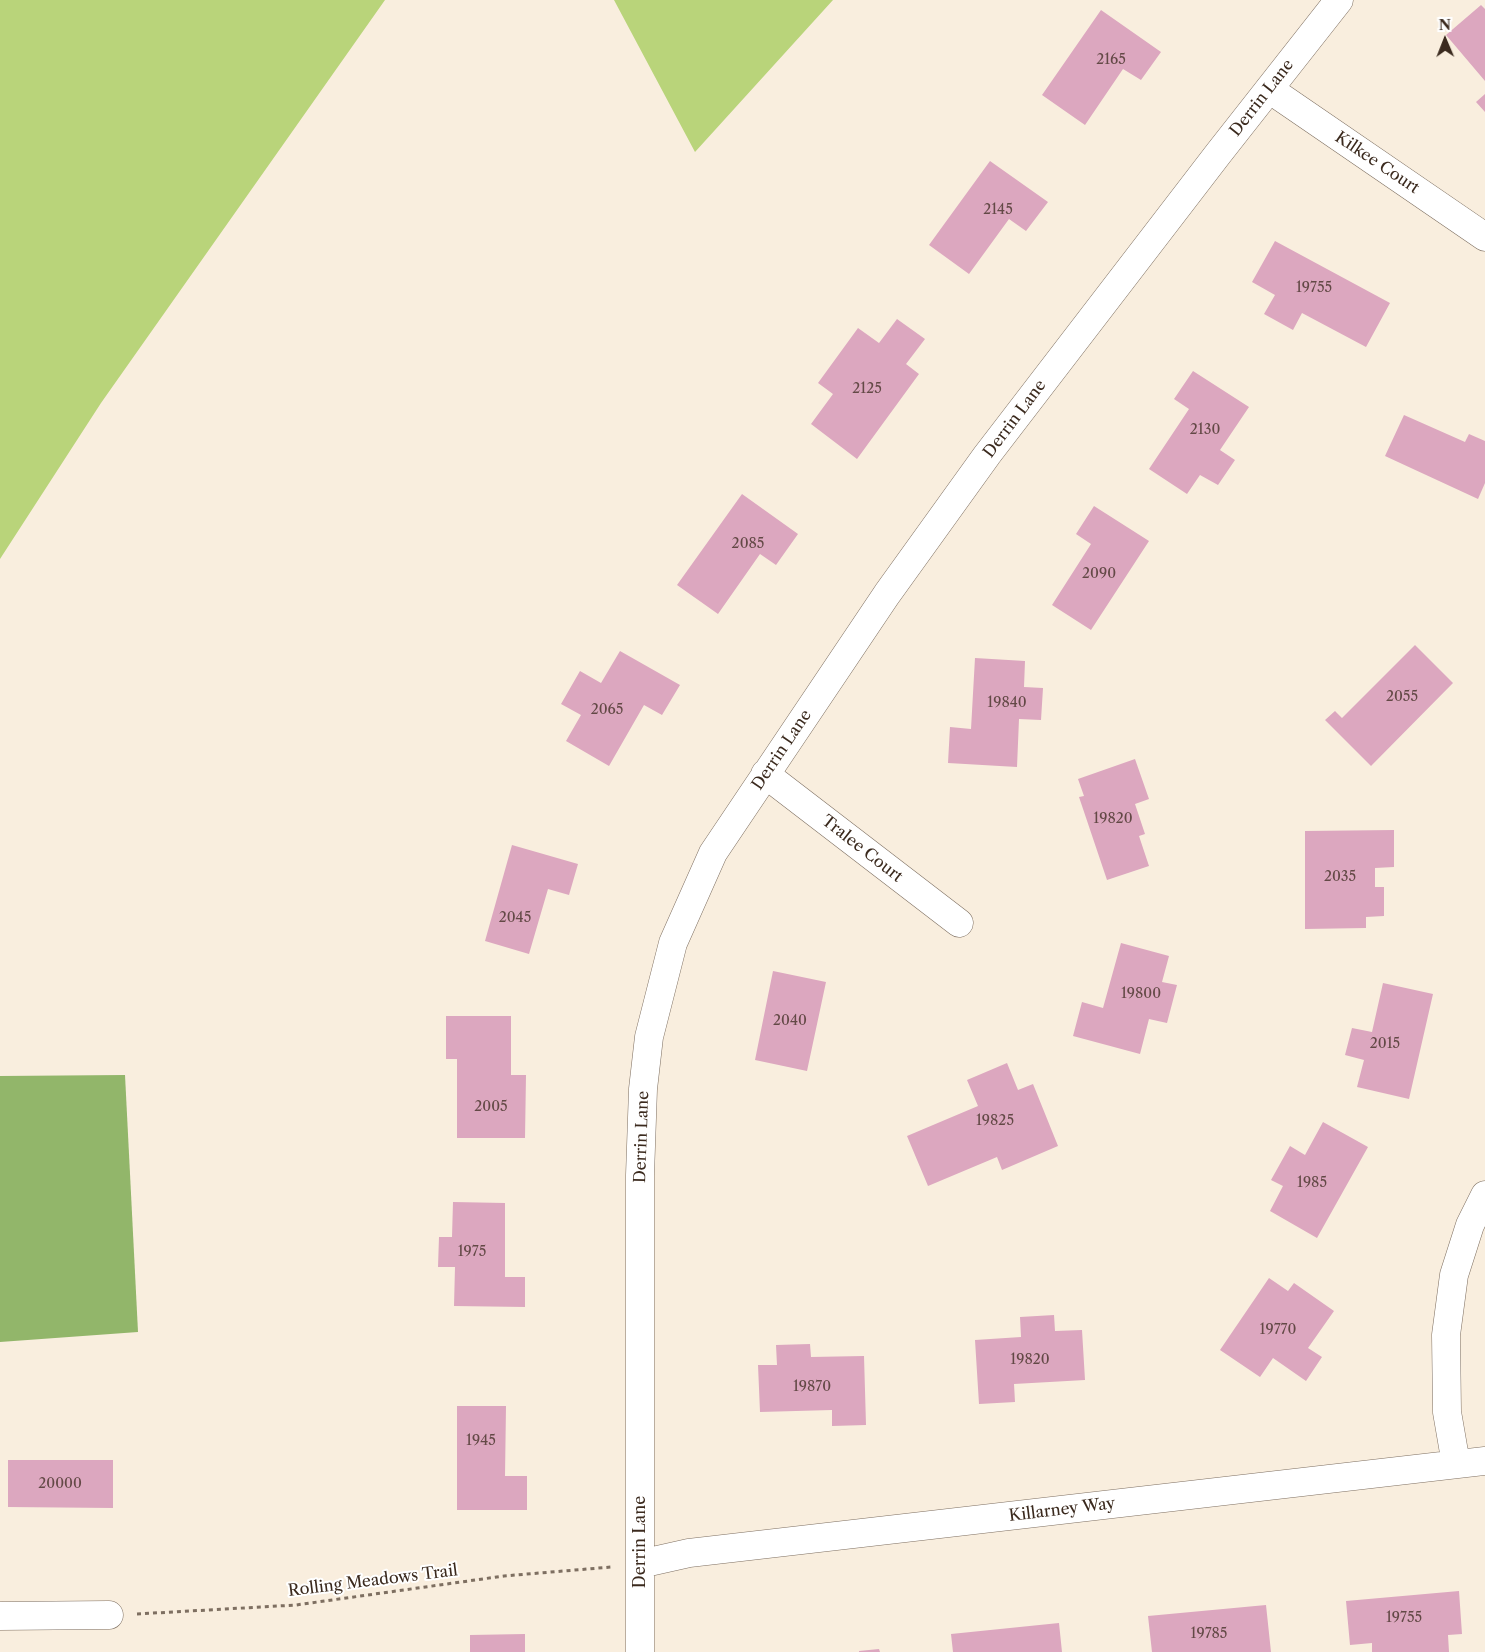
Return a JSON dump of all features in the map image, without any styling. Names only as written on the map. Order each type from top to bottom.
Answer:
[{"type":"street","name":"Derrin Lane","points":[[640,1652],[640,1174],[643,1089],[649,1037],[673,943],[713,853],[887,594],[987,455],[1339,0]]},
{"type":"street","name":"Kilkee Court","points":[[1269,89],[1485,238]]},
{"type":"street","name":"Tralee Court","points":[[765,774],[959,923]]},
{"type":"street","points":[[1456,1464],[1447,1412],[1446,1335],[1454,1275],[1470,1225],[1485,1195]]},
{"type":"street","name":"Killarney Way","points":[[640,1564],[689,1553],[1485,1461]]},
{"type":"street","points":[[0,1616],[109,1616]]},
{"type":"path","name":"Rolling Meadows Trail","points":[[109,1616],[296,1605],[504,1576],[640,1564]]},
{"type":"green space","points":[[0,0],[385,0],[101,403],[0,559]]},
{"type":"green space","points":[[614,0],[833,0],[695,152]]},
{"type":"green space","points":[[125,1075],[138,1332],[0,1342],[0,1076]]},
{"type":"building","points":[[1481,5],[1485,9],[1485,81],[1446,35]]},
{"type":"building","points":[[1101,10],[1161,52],[1141,80],[1123,69],[1085,125],[1042,95]]},
{"type":"building","points":[[1485,94],[1485,112],[1476,102]]},
{"type":"building","points":[[990,161],[1048,202],[1026,231],[1009,219],[969,274],[929,245]]},
{"type":"building","points":[[1275,241],[1390,303],[1366,347],[1302,313],[1293,330],[1264,314],[1275,295],[1252,282]]},
{"type":"building","points":[[897,319],[925,339],[906,364],[919,374],[857,459],[811,424],[833,394],[818,383],[858,328],[879,343]]},
{"type":"building","points":[[1193,371],[1249,407],[1220,450],[1235,460],[1218,485],[1200,475],[1187,494],[1149,469],[1189,409],[1174,399]]},
{"type":"building","points":[[1404,415],[1465,442],[1469,434],[1485,441],[1485,483],[1478,499],[1385,456]]},
{"type":"building","points":[[742,494],[798,534],[776,565],[760,554],[718,614],[677,585]]},
{"type":"building","points":[[1094,506],[1149,541],[1091,630],[1052,605],[1091,544],[1076,534]]},
{"type":"building","points":[[1415,645],[1453,683],[1371,766],[1325,720],[1335,711],[1342,718]]},
{"type":"building","points":[[620,651],[680,685],[662,715],[644,705],[609,766],[566,741],[581,715],[561,704],[580,671],[601,683]]},
{"type":"building","points":[[975,658],[1025,661],[1024,687],[1043,688],[1041,720],[1019,719],[1017,767],[948,763],[950,727],[971,729]]},
{"type":"building","points":[[1135,759],[1149,799],[1135,804],[1145,834],[1139,836],[1149,866],[1107,880],[1079,797],[1084,796],[1078,779]]},
{"type":"building","points":[[1394,830],[1394,867],[1375,868],[1375,887],[1384,887],[1384,916],[1366,917],[1366,928],[1305,929],[1305,831]]},
{"type":"building","points":[[512,845],[578,864],[569,895],[548,889],[529,954],[485,941]]},
{"type":"building","points":[[1121,943],[1169,956],[1162,982],[1177,985],[1167,1023],[1149,1019],[1140,1054],[1073,1036],[1082,1002],[1103,1008]]},
{"type":"building","points":[[773,971],[826,982],[807,1071],[755,1060]]},
{"type":"building","points":[[1383,983],[1433,994],[1409,1099],[1357,1087],[1364,1060],[1345,1055],[1352,1028],[1372,1032]]},
{"type":"building","points":[[446,1016],[511,1016],[511,1075],[526,1075],[525,1138],[457,1138],[457,1059],[446,1059]]},
{"type":"building","points":[[1007,1063],[1018,1090],[1033,1084],[1058,1146],[1002,1170],[997,1157],[928,1186],[907,1136],[978,1106],[967,1080]]},
{"type":"building","points":[[1323,1122],[1368,1147],[1317,1238],[1270,1211],[1283,1186],[1271,1180],[1290,1146],[1305,1155]]},
{"type":"building","points":[[453,1202],[505,1203],[505,1277],[525,1277],[525,1307],[454,1306],[455,1267],[438,1267],[439,1237],[452,1237]]},
{"type":"building","points":[[1269,1278],[1288,1291],[1294,1283],[1334,1311],[1308,1348],[1322,1357],[1306,1381],[1273,1358],[1260,1377],[1220,1350]]},
{"type":"building","points":[[1054,1315],[1055,1331],[1082,1330],[1085,1380],[1014,1384],[1015,1402],[979,1404],[975,1340],[1021,1337],[1020,1317]]},
{"type":"building","points":[[810,1344],[811,1357],[864,1356],[866,1425],[832,1426],[832,1410],[760,1412],[758,1365],[777,1365],[776,1345]]},
{"type":"building","points":[[457,1406],[506,1406],[505,1476],[527,1476],[527,1510],[457,1510]]},
{"type":"building","points":[[8,1460],[113,1460],[113,1508],[8,1507]]},
{"type":"building","points":[[1459,1591],[1462,1634],[1448,1635],[1449,1652],[1372,1652],[1372,1643],[1350,1645],[1346,1601]]},
{"type":"building","points":[[1266,1605],[1271,1652],[1152,1652],[1148,1616]]},
{"type":"building","points":[[1059,1623],[1062,1652],[953,1652],[951,1634]]},
{"type":"building","points":[[525,1634],[525,1652],[470,1652],[470,1635]]},
{"type":"building","points":[[879,1649],[880,1652],[859,1652],[859,1651]]}]
